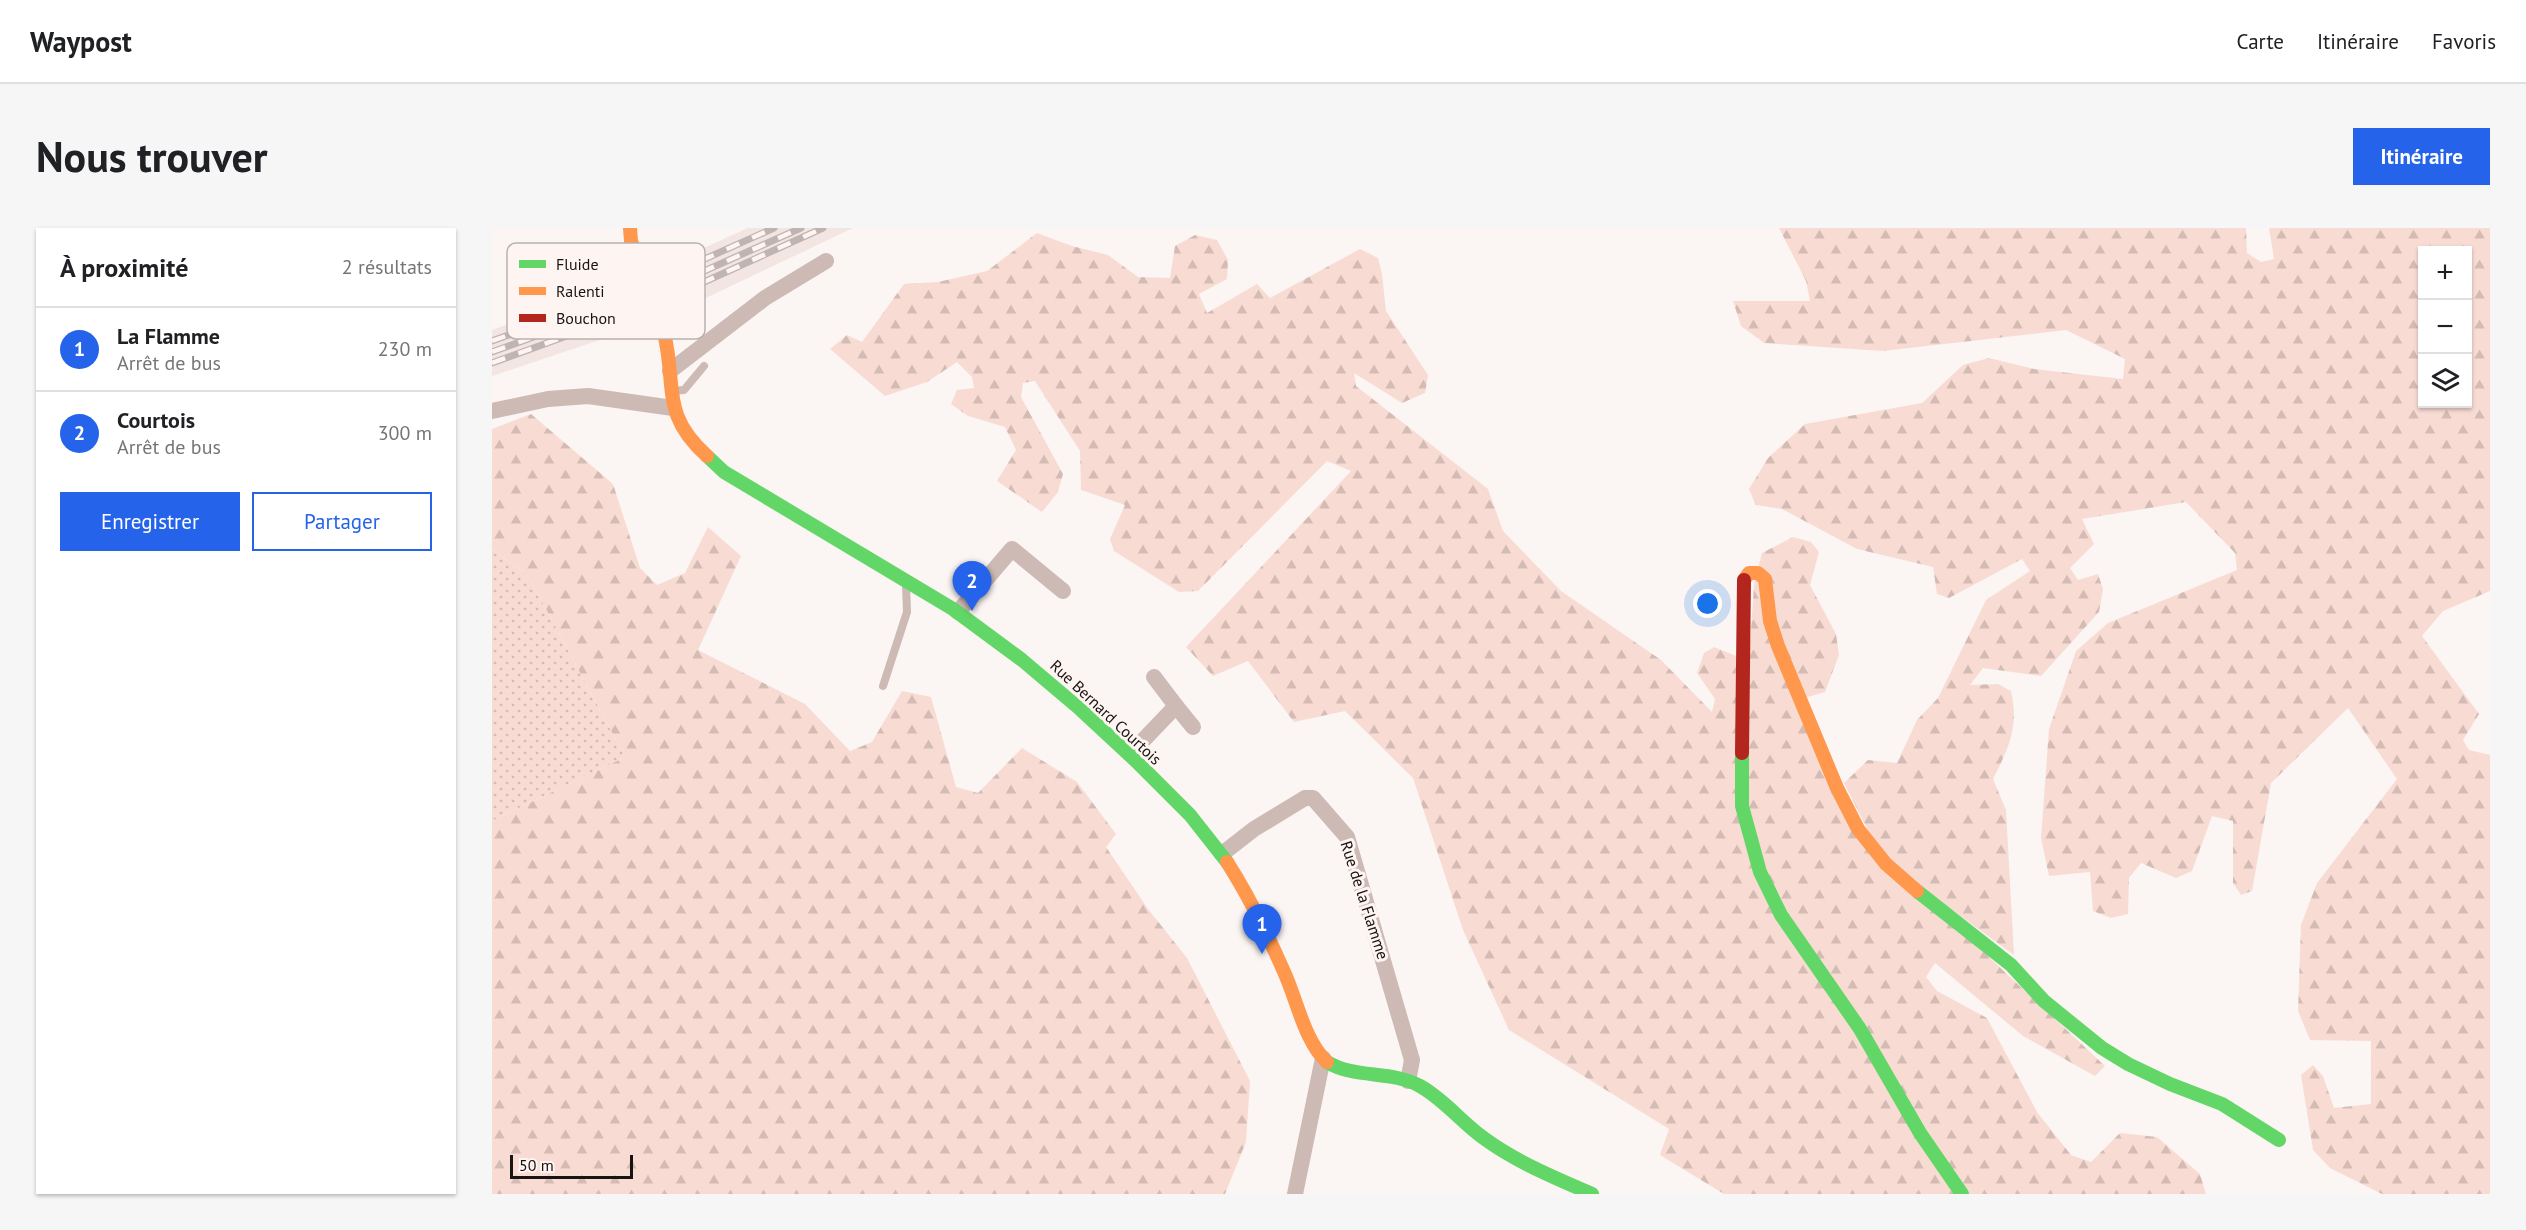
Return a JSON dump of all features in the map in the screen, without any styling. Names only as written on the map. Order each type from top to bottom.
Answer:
[{"type":"street","name":"Rue Bernard Courtois","points":[[630,228],[632,243]]},
{"type":"street","points":[[670,371],[765,298],[826,261]]},
{"type":"street","name":"Rue Bernard Courtois","points":[[665,339],[672,400],[691,442],[724,472],[958,612],[1031,665],[1130,754],[1192,817],[1222,854],[1257,911],[1278,962],[1296,997],[1314,1047],[1323,1058]]},
{"type":"street","points":[[492,411],[548,399],[588,396],[672,400]]},
{"type":"street","points":[[958,612],[1012,549],[1063,591]]},
{"type":"street","points":[[1962,1194],[1920,1133],[1860,1029],[1781,915],[1761,872],[1748,832],[1741,795],[1742,582],[1749,573],[1758,573],[1765,579],[1770,621],[1778,646],[1837,788],[1858,829],[1886,864],[1929,901],[1970,930],[2011,965],[2044,1001],[2102,1048],[2128,1064],[2170,1084],[2222,1104],[2279,1140]]},
{"type":"street","points":[[1154,677],[1193,727]]},
{"type":"street","points":[[1130,754],[1176,706]]},
{"type":"street","name":"Rue de la Flamme","points":[[1222,854],[1254,829],[1305,798],[1313,798],[1347,837],[1413,1060],[1408,1081]]},
{"type":"street","points":[[1295,1194],[1323,1058],[1341,1069],[1398,1077],[1408,1081],[1435,1095],[1484,1138],[1505,1152],[1529,1166],[1592,1194]]},
{"type":"lane","points":[[672,400],[684,390],[704,366]]},
{"type":"lane","points":[[883,686],[907,612],[906,582]]},
{"type":"shaded area","points":[[748,228],[853,228],[705,298],[705,248]]},
{"type":"shaded area","points":[[507,325],[507,339],[602,339],[492,376],[492,330]]},
{"type":"green space","points":[[1779,228],[2246,228],[2247,253],[2261,262],[2274,259],[2269,228],[2490,228],[2490,591],[2443,611],[2422,636],[2479,714],[2463,740],[2469,750],[2490,755],[2490,1194],[2382,1194],[2330,1168],[2313,1150],[2301,1075],[2313,1065],[2323,1076],[2334,1108],[2371,1104],[2371,1041],[2310,1040],[2298,1011],[2301,925],[2317,883],[2397,779],[2348,708],[2271,783],[2252,891],[2241,895],[2233,883],[2233,821],[2212,816],[2192,871],[2176,878],[2141,863],[2129,878],[2128,914],[2111,918],[2093,911],[2090,872],[2049,876],[2041,838],[2049,729],[2076,651],[2108,623],[2237,570],[2235,553],[2186,502],[2082,519],[2094,544],[2070,568],[2078,580],[2098,574],[2103,589],[2099,612],[2041,676],[1983,668],[1970,685],[1998,684],[2011,691],[2014,715],[2011,737],[1993,779],[2006,810],[2014,955],[1914,882],[1872,838],[1844,783],[1868,760],[1897,763],[1917,720],[1938,698],[1986,600],[2030,571],[2022,559],[1949,598],[1937,594],[1933,567],[1857,549],[1782,509],[1756,505],[1749,489],[1768,458],[1805,424],[1922,403],[1963,365],[1989,358],[2034,369],[2123,379],[2125,359],[2066,330],[1883,351],[1764,343],[1741,326],[1733,301],[1810,301],[1806,281]]},
{"type":"green space","points":[[1037,233],[1072,246],[1108,255],[1138,277],[1170,278],[1175,246],[1195,235],[1217,240],[1228,260],[1227,279],[1199,294],[1207,313],[1257,284],[1270,298],[1360,249],[1378,258],[1386,311],[1428,375],[1425,393],[1402,403],[1354,373],[1356,386],[1488,489],[1503,531],[1561,591],[1661,660],[1712,712],[1715,699],[1697,673],[1704,653],[1714,647],[1749,661],[1754,584],[1762,553],[1793,537],[1811,542],[1819,552],[1810,585],[1836,634],[1839,655],[1825,692],[1794,701],[1835,797],[1992,960],[2105,1066],[2095,1076],[2023,1036],[1935,963],[1926,977],[1937,991],[1987,1018],[2037,1112],[2071,1155],[2091,1162],[2120,1133],[2157,1137],[2200,1174],[2206,1194],[1724,1194],[1660,1155],[1669,1129],[1509,1030],[1463,930],[1413,778],[1345,711],[1294,722],[1248,661],[1213,676],[1186,647],[1351,471],[1327,461],[1198,591],[1179,592],[1114,551],[1110,539],[1125,505],[1081,490],[1080,451],[1035,381],[1023,383],[1021,397],[1063,474],[1058,492],[1042,512],[997,481],[1016,450],[1005,427],[968,416],[951,404],[957,390],[974,388],[972,377],[957,362],[927,382],[885,396],[830,349],[847,335],[862,342],[904,284],[938,282],[987,271]]},
{"type":"green space","points":[[531,414],[613,484],[640,568],[657,585],[685,573],[708,527],[741,556],[698,650],[805,704],[850,751],[872,742],[902,691],[931,697],[956,787],[978,793],[1022,748],[1077,782],[1116,834],[1106,847],[1148,909],[1187,958],[1250,1081],[1246,1142],[1225,1194],[492,1194],[492,821],[625,757],[529,577],[492,549],[492,429]]},
{"type":"green space","points":[[492,549],[529,577],[625,757],[492,821]]},
{"type":"railway","points":[[705,259],[774,228]]},
{"type":"railway","points":[[705,271],[801,228]]},
{"type":"railway","points":[[705,282],[823,228]]},
{"type":"railway","points":[[492,341],[507,336]]},
{"type":"railway","points":[[492,352],[528,339]]},
{"type":"railway","points":[[492,363],[558,339]]},
{"type":"traffic: fast","points":[[707,456],[724,472],[953,609],[1022,660],[1136,761],[1190,815],[1227,862]]},
{"type":"traffic: fast","points":[[1742,753],[1742,806],[1760,872],[1781,915],[1860,1029],[1920,1133],[1962,1194]]},
{"type":"traffic: fast","points":[[1917,891],[2011,965],[2044,1001],[2102,1048],[2128,1064],[2170,1084],[2222,1104],[2279,1140]]},
{"type":"traffic: fast","points":[[1327,1062],[1349,1071],[1397,1078],[1420,1086],[1498,1148],[1537,1170],[1592,1194]]},
{"type":"traffic: slow","points":[[630,228],[632,243]]},
{"type":"traffic: slow","points":[[665,339],[676,413],[692,441],[707,456]]},
{"type":"traffic: slow","points":[[1744,580],[1749,573],[1758,573],[1765,579],[1770,621],[1778,646],[1837,788],[1858,829],[1886,864],[1917,891]]},
{"type":"traffic: slow","points":[[1227,862],[1272,945],[1307,1032],[1319,1054],[1327,1062]]},
{"type":"traffic: jam","points":[[1742,753],[1744,580]]},
{"type":"place","name":"Courtois","points":[[972,611]]},
{"type":"place","name":"La Flamme","points":[[1262,954]]}]
